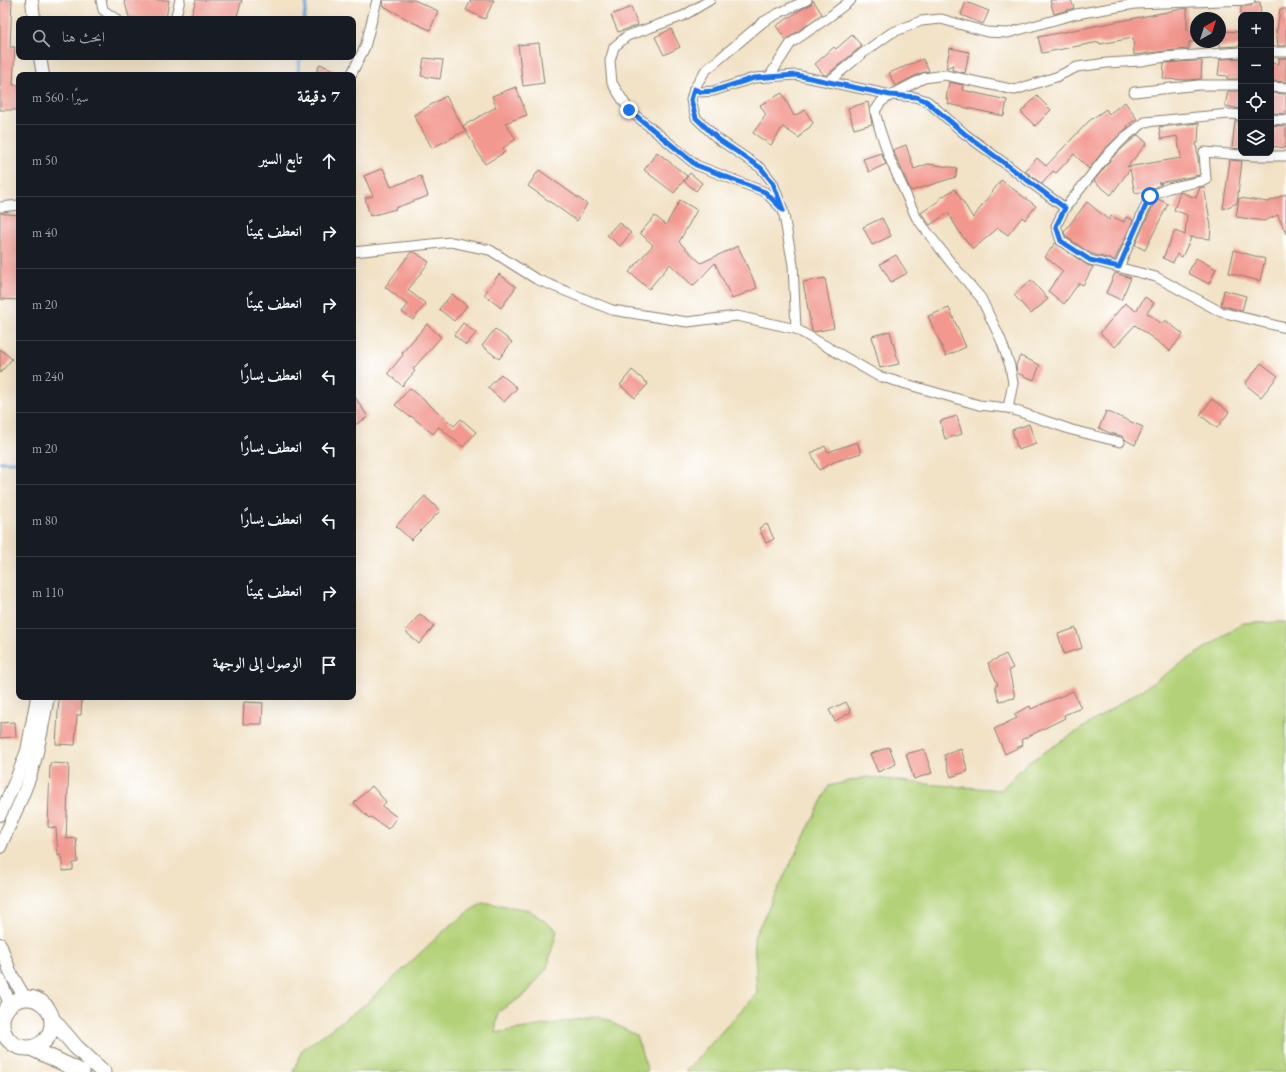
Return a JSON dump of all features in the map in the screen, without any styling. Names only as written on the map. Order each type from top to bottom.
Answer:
[{"type":"highway","points":[[31,1048],[37,1046],[47,1038],[52,1026],[52,1019],[50,1013],[42,1002],[36,999],[25,998],[16,1000],[5,1008],[2,1021],[4,1037],[18,1046],[31,1048],[82,1072]]},
{"type":"highway","points":[[52,1019],[76,1047],[103,1072]]},
{"type":"street","points":[[32,0],[34,16]]},
{"type":"street","points":[[101,0],[103,10],[112,16]]},
{"type":"street","points":[[176,16],[180,0]]},
{"type":"street","points":[[352,72],[365,47],[377,0]]},
{"type":"street","points":[[710,0],[683,16],[627,36],[614,47],[610,61],[612,83],[629,110],[696,165],[765,192],[783,210]]},
{"type":"street","points":[[796,329],[793,265],[783,210],[773,183],[761,168],[718,139],[696,118],[691,100],[694,89],[705,71],[763,22],[807,0]]},
{"type":"street","points":[[769,77],[791,43],[851,0]]},
{"type":"street","points":[[828,82],[863,53],[891,33],[921,21],[941,19],[987,32],[1008,33],[1076,14],[1135,4],[1250,0]]},
{"type":"street","points":[[1008,408],[1012,383],[1010,366],[1001,340],[981,298],[951,263],[916,217],[889,157],[878,127],[875,111],[881,102],[890,95],[924,78],[945,75],[1016,90],[1056,77],[1077,67],[1165,57],[1238,52]]},
{"type":"street","points":[[1274,52],[1286,52]]},
{"type":"street","points":[[40,60],[42,72]]},
{"type":"street","points":[[694,89],[701,92],[713,91],[754,78],[796,75],[890,95],[916,97],[926,101],[965,134],[1065,208]]},
{"type":"street","points":[[1134,92],[1199,85],[1238,85]]},
{"type":"street","points":[[1274,87],[1286,88]]},
{"type":"street","points":[[1238,115],[1229,114],[1144,122],[1125,137],[1108,154],[1065,208],[1056,226],[1061,241],[1090,260],[1156,277],[1220,312],[1286,328]]},
{"type":"street","points":[[1274,119],[1286,120]]},
{"type":"street","points":[[1119,267],[1150,196],[1169,188],[1206,180],[1204,152],[1254,156],[1286,156]]},
{"type":"street","points":[[0,207],[16,205]]},
{"type":"street","points":[[356,252],[451,242],[490,250],[536,279],[612,310],[687,322],[738,316],[796,329],[878,376],[979,405],[1008,408],[1072,430],[1120,442]]},
{"type":"street","points":[[0,815],[27,751],[36,700]]},
{"type":"street","points":[[0,847],[33,769],[47,700]]},
{"type":"street","points":[[0,944],[10,974],[25,998]]},
{"type":"street","points":[[0,980],[5,1008]]},
{"type":"green space","points":[[1286,622],[1286,1072],[685,1072],[757,993],[754,937],[829,786],[866,777],[926,784],[1001,790],[1026,764],[1243,623]]},
{"type":"green space","points":[[482,902],[529,910],[557,930],[547,968],[526,994],[498,1012],[495,1033],[599,1016],[636,1035],[648,1072],[293,1072],[302,1050],[367,1003],[446,929]]},
{"type":"building","points":[[0,0],[12,0],[10,47],[15,47],[13,85],[16,85],[16,110],[0,110]]},
{"type":"building","points":[[124,0],[169,0],[166,16],[129,16]]},
{"type":"building","points":[[196,0],[242,0],[237,16],[191,16]]},
{"type":"building","points":[[383,0],[414,0],[438,11],[430,30],[412,22],[382,5]]},
{"type":"building","points":[[471,0],[494,0],[485,19],[466,10]]},
{"type":"building","points":[[813,0],[822,14],[786,40],[776,26],[810,5]]},
{"type":"building","points":[[1050,0],[1071,0],[1074,8],[1054,14]]},
{"type":"building","points":[[966,2],[989,11],[983,24],[961,15]]},
{"type":"building","points":[[1255,2],[1260,2],[1261,12],[1241,12],[1241,6],[1251,6]]},
{"type":"building","points":[[631,7],[638,25],[618,32],[611,15]]},
{"type":"building","points":[[1187,8],[1187,30],[1190,30],[1189,49],[1134,55],[1133,38],[1100,44],[1099,42],[1042,53],[1038,37]]},
{"type":"building","points":[[1280,9],[1286,9],[1286,46],[1278,46],[1276,30]]},
{"type":"building","points":[[671,29],[680,47],[664,55],[655,37]]},
{"type":"building","points":[[1226,31],[1238,32],[1238,46],[1226,47]]},
{"type":"building","points":[[852,35],[862,46],[827,75],[824,75],[815,64],[834,47],[836,49]]},
{"type":"building","points":[[539,43],[544,83],[523,86],[518,45]]},
{"type":"building","points":[[950,48],[969,52],[965,73],[952,70],[953,65],[946,68]]},
{"type":"building","points":[[424,58],[443,60],[440,79],[421,76]]},
{"type":"building","points":[[1238,58],[1238,79],[1227,79],[1227,76],[1218,75],[1220,59]]},
{"type":"building","points":[[1279,58],[1286,58],[1286,82],[1274,81],[1274,63],[1279,64]]},
{"type":"building","points":[[923,59],[929,71],[921,73],[895,86],[889,73]]},
{"type":"building","points":[[1202,61],[1201,79],[1163,79],[1164,63]]},
{"type":"building","points":[[320,64],[337,72],[316,72]]},
{"type":"building","points":[[949,82],[963,85],[962,90],[1007,100],[1004,116],[948,104],[949,99],[946,99]]},
{"type":"building","points":[[516,87],[527,115],[505,123],[516,139],[503,148],[505,152],[485,164],[463,126],[496,107],[492,96]]},
{"type":"building","points":[[1228,91],[1238,91],[1238,108],[1225,106]]},
{"type":"building","points":[[782,93],[794,116],[805,110],[813,123],[799,138],[783,127],[771,145],[753,133],[766,115],[760,105]]},
{"type":"building","points":[[1274,93],[1286,94],[1286,114],[1274,113]]},
{"type":"building","points":[[446,96],[465,131],[432,148],[414,115]]},
{"type":"building","points":[[1037,96],[1051,110],[1035,126],[1021,112]]},
{"type":"building","points":[[868,102],[872,124],[854,129],[848,108]]},
{"type":"building","points":[[1125,102],[1137,119],[1127,126],[1128,127],[1104,150],[1089,169],[1074,154],[1056,173],[1053,171],[1042,184],[1025,171],[1037,158],[1046,166],[1089,121],[1106,109],[1109,114]]},
{"type":"building","points":[[1235,121],[1238,121],[1238,149],[1232,148]]},
{"type":"building","points":[[1199,123],[1198,143],[1196,143],[1200,175],[1158,183],[1162,184],[1147,191],[1135,193],[1130,169],[1111,195],[1094,181],[1112,158],[1138,135],[1147,143],[1127,167],[1181,158],[1177,136],[1161,139],[1159,127]]},
{"type":"building","points":[[1274,125],[1286,126],[1286,148],[1274,146]]},
{"type":"building","points":[[906,145],[914,169],[928,164],[957,168],[956,177],[911,191],[893,150]]},
{"type":"building","points":[[657,152],[687,176],[674,193],[644,170]]},
{"type":"building","points":[[881,153],[886,164],[869,172],[863,159]]},
{"type":"building","points":[[1230,160],[1242,161],[1237,203],[1223,209]]},
{"type":"building","points":[[383,168],[391,187],[421,176],[428,196],[395,208],[396,209],[370,216],[365,198],[373,196],[364,176]]},
{"type":"building","points":[[539,170],[587,204],[577,221],[528,186]]},
{"type":"building","points":[[690,173],[702,183],[696,191],[684,181]]},
{"type":"building","points":[[1001,180],[1036,206],[1025,220],[1022,217],[1008,235],[998,228],[973,249],[962,236],[948,213],[930,225],[921,213],[940,200],[940,198],[955,189],[973,218]]},
{"type":"building","points":[[1200,187],[1204,187],[1211,226],[1210,239],[1189,237],[1191,238],[1182,257],[1177,254],[1173,263],[1163,258],[1175,231],[1185,235],[1187,215],[1174,210],[1180,192],[1196,198]]},
{"type":"building","points":[[1286,194],[1286,234],[1278,215],[1264,221],[1236,217],[1239,198],[1268,202]]},
{"type":"building","points":[[1158,199],[1168,204],[1145,250],[1135,245],[1155,201]]},
{"type":"building","points":[[680,200],[697,210],[679,242],[701,263],[738,246],[757,288],[732,299],[715,263],[693,286],[670,264],[649,289],[629,272],[653,245],[640,233],[655,216],[666,225]]},
{"type":"building","points":[[1087,202],[1109,220],[1111,216],[1124,222],[1126,217],[1133,220],[1115,260],[1092,254],[1066,237],[1064,232]]},
{"type":"building","points":[[0,213],[16,215],[16,300],[0,299]]},
{"type":"building","points":[[882,218],[891,236],[872,245],[863,227]]},
{"type":"building","points":[[619,222],[631,233],[620,246],[607,235]]},
{"type":"building","points":[[1055,243],[1087,265],[1093,267],[1083,285],[1079,283],[1064,304],[1048,291],[1063,271],[1045,257]]},
{"type":"building","points":[[1234,250],[1265,259],[1260,281],[1229,273]]},
{"type":"building","points":[[411,252],[415,252],[429,262],[408,290],[426,304],[413,320],[402,312],[408,305],[385,287]]},
{"type":"building","points":[[896,255],[907,273],[891,282],[880,264]]},
{"type":"building","points":[[1196,258],[1216,269],[1209,284],[1188,273]]},
{"type":"building","points":[[1115,273],[1131,278],[1121,300],[1106,293]]},
{"type":"building","points":[[499,274],[516,287],[501,308],[484,295]]},
{"type":"building","points":[[825,278],[834,328],[814,332],[812,331],[803,282]]},
{"type":"building","points":[[1031,280],[1048,299],[1031,314],[1014,295]]},
{"type":"building","points":[[1224,290],[1246,296],[1242,311],[1221,305]]},
{"type":"building","points":[[452,294],[467,306],[454,321],[439,309]]},
{"type":"building","points":[[1145,297],[1154,303],[1147,313],[1162,324],[1165,320],[1183,334],[1170,351],[1135,325],[1115,347],[1100,333],[1125,303],[1136,311]]},
{"type":"building","points":[[949,308],[966,347],[946,356],[928,316]]},
{"type":"building","points":[[463,323],[476,333],[466,345],[454,335]]},
{"type":"building","points":[[427,324],[441,337],[413,369],[415,371],[402,386],[388,373],[403,355],[402,353]]},
{"type":"building","points":[[495,329],[512,342],[499,359],[482,346]]},
{"type":"building","points":[[890,331],[899,364],[880,368],[872,336]]},
{"type":"building","points":[[0,349],[12,359],[0,373]]},
{"type":"building","points":[[1020,356],[1040,365],[1034,380],[1017,373],[1016,365]]},
{"type":"building","points":[[1261,363],[1278,376],[1261,397],[1245,384]]},
{"type":"building","points":[[632,370],[648,384],[635,398],[620,385]]},
{"type":"building","points":[[501,374],[517,388],[504,402],[488,388]]},
{"type":"building","points":[[410,388],[454,426],[461,419],[476,432],[463,447],[439,427],[433,434],[395,405]]},
{"type":"building","points":[[356,399],[368,417],[356,424]]},
{"type":"building","points":[[1212,399],[1229,412],[1217,428],[1200,415]]},
{"type":"building","points":[[1106,411],[1143,427],[1135,445],[1122,436],[1099,428]]},
{"type":"building","points":[[957,416],[962,434],[945,439],[940,421]]},
{"type":"building","points":[[1029,424],[1036,444],[1018,450],[1012,430]]},
{"type":"building","points":[[857,442],[861,453],[834,462],[819,470],[811,453],[825,446],[828,452]]},
{"type":"building","points":[[425,496],[440,511],[411,540],[396,526]]},
{"type":"building","points":[[767,524],[774,539],[766,543],[759,528]]},
{"type":"building","points":[[420,614],[434,626],[419,644],[405,631]]},
{"type":"building","points":[[1076,628],[1082,648],[1064,654],[1058,634]]},
{"type":"building","points":[[1006,654],[1013,668],[1009,670],[1015,698],[999,701],[995,686],[998,685],[988,663]]},
{"type":"building","points":[[1073,691],[1081,708],[1064,715],[1065,718],[1021,740],[1023,745],[1005,754],[994,729],[1017,718],[1014,714],[1030,706],[1031,709]]},
{"type":"building","points":[[59,700],[82,700],[81,715],[77,715],[75,745],[56,744]]},
{"type":"building","points":[[244,702],[263,703],[262,724],[243,724]]},
{"type":"building","points":[[846,702],[851,712],[835,721],[829,710]]},
{"type":"building","points":[[15,722],[16,737],[0,738],[0,723]]},
{"type":"building","points":[[889,747],[896,764],[878,772],[870,754]]},
{"type":"building","points":[[924,749],[932,773],[914,779],[906,754]]},
{"type":"building","points":[[961,749],[968,771],[951,777],[944,755]]},
{"type":"building","points":[[50,763],[69,764],[66,839],[76,838],[78,862],[73,863],[73,870],[63,871],[61,855],[58,856],[56,828],[48,827]]},
{"type":"building","points":[[372,786],[386,802],[382,806],[397,817],[388,829],[371,817],[369,818],[354,803]]},
{"type":"waterway","points":[[304,16],[307,0]]},
{"type":"waterway","points":[[298,72],[300,60]]},
{"type":"waterway","points":[[0,462],[16,462]]},
{"type":"route","points":[[629,110],[696,165],[765,192],[783,210],[773,183],[761,168],[718,139],[696,118],[691,100],[694,89],[701,92],[713,91],[754,78],[796,75],[890,95],[916,97],[926,101],[965,134],[1065,208],[1056,226],[1061,241],[1090,260],[1119,267],[1150,196]]}]
